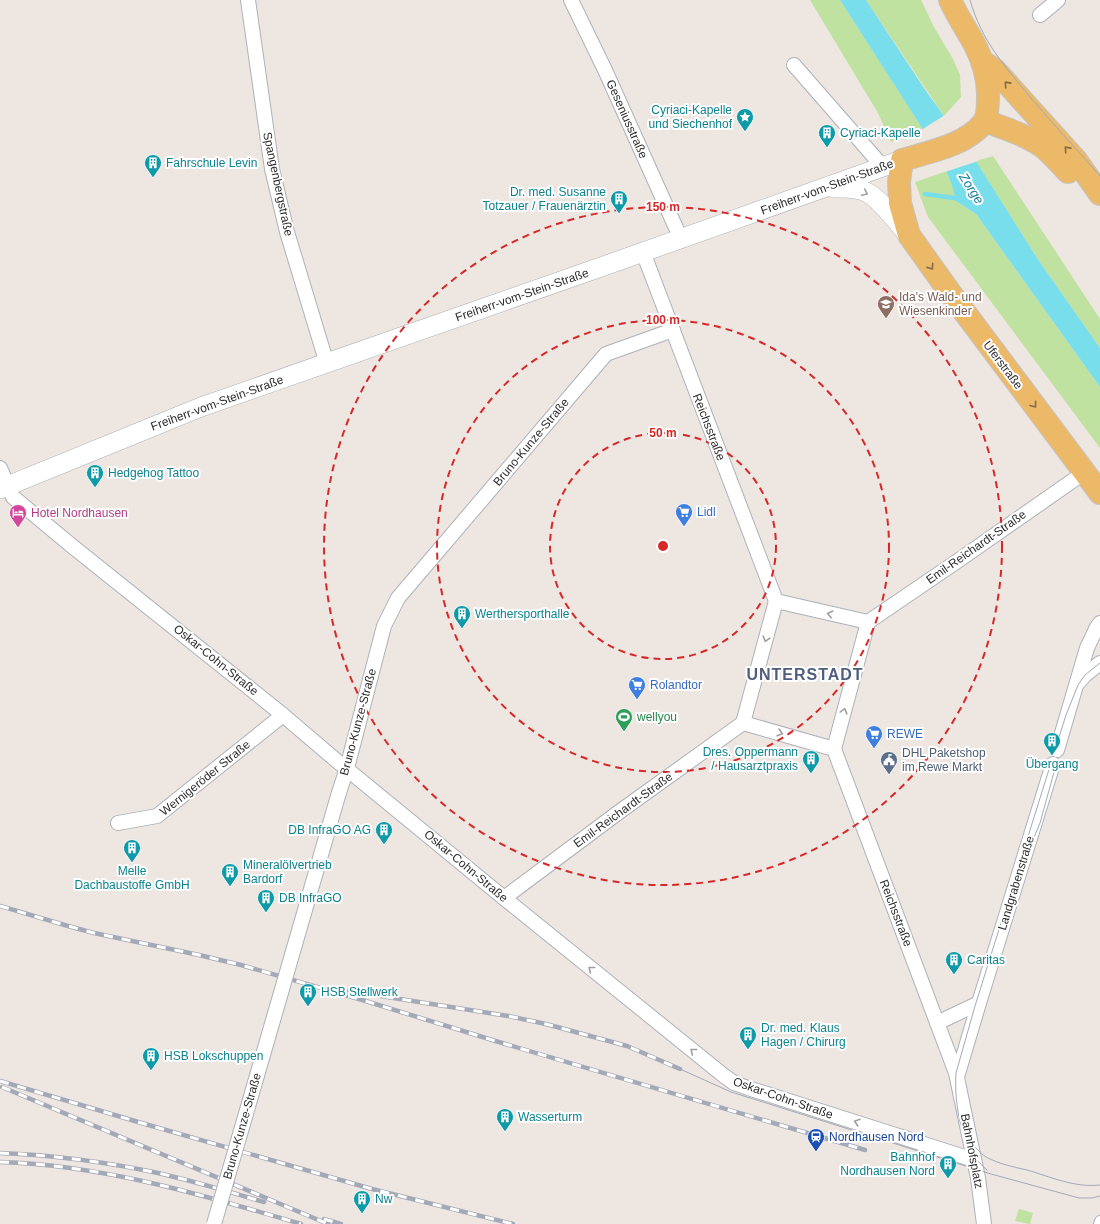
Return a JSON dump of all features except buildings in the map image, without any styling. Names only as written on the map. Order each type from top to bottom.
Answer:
[{"type":"main road","points":[[950,0],[975,45],[982,61],[987,80],[988,92],[985,121],[1015,133],[1043,148],[1074,179],[1083,186],[1099,193]]},
{"type":"main road","points":[[982,61],[995,70],[1076,160],[1099,193]]},
{"type":"main road","name":"Freiherr-vom-Stein-Straße","points":[[4,487],[201,407],[964,139],[985,121]]},
{"type":"main road","points":[[893,164],[899,182],[900,203],[909,236]]},
{"type":"main road","points":[[827,188],[854,188],[867,192],[885,208],[909,236]]},
{"type":"main road","name":"Uferstraße","points":[[909,236],[1012,377],[1100,493]]},
{"type":"street","name":"Spangenbergstraße","points":[[248,0],[272,169],[287,232],[327,364]]},
{"type":"street","name":"Geseniusstraße","points":[[571,0],[605,70],[681,239]]},
{"type":"street","points":[[1040,15],[1058,0]]},
{"type":"street","points":[[794,65],[893,164]]},
{"type":"street","name":"Reichsstraße","points":[[643,252],[776,601]]},
{"type":"street","name":"Bruno-Kunze-Straße","points":[[214,1224],[347,768],[384,626],[398,598],[606,354],[673,330]]},
{"type":"street","name":"Oskar-Cohn-Straße","points":[[0,468],[4,487],[13,497],[283,715],[504,898],[734,1083],[974,1160]]},
{"type":"street","name":"Emil-Reichardt-Straße","points":[[868,622],[1085,472]]},
{"type":"street","points":[[776,601],[868,622],[834,748],[742,723],[776,601]]},
{"type":"street","name":"Landgrabenstraße","points":[[957,1077],[1087,648],[1100,623]]},
{"type":"street","name":"Landgrabenstraße","points":[[1077,684],[1095,667]]},
{"type":"street","name":"Wernigeröder Straße","points":[[118,823],[157,816],[283,715]]},
{"type":"street","name":"Emil-Reichardt-Straße","points":[[504,898],[742,723]]},
{"type":"street","name":"Reichsstraße","points":[[834,748],[957,1077]]},
{"type":"street","points":[[937,1023],[979,1003]]},
{"type":"street","name":"Bahnhofsplatz","points":[[957,1077],[978,1178],[984,1224]]},
{"type":"green space","points":[[810,0],[840,0],[923,129],[891,142],[878,113]]},
{"type":"green space","points":[[866,0],[921,0],[960,75],[961,97],[944,116]]},
{"type":"green space","points":[[993,156],[1100,319],[1100,348],[1037,258],[976,161]]},
{"type":"green space","points":[[947,171],[955,193],[956,201],[976,214],[1100,387],[1100,448],[928,217],[915,182]]},
{"type":"green space","points":[[1019,1209],[1033,1213],[1030,1224],[1015,1221]]},
{"type":"water","name":"Zorge","points":[[840,0],[866,0],[924,88],[976,161],[1037,258],[1100,348],[1100,387],[976,214],[956,201],[949,176],[936,150]]},
{"type":"pier","points":[[945,115],[978,161],[945,172],[921,130]]},
{"type":"waterway","points":[[925,194],[961,199]]},
{"type":"tram line","points":[[970,0],[987,41],[1003,64],[1039,108],[1100,176]]},
{"type":"tram line","points":[[1055,750],[1066,715],[1078,685],[1085,675],[1100,663]]},
{"type":"tram line","points":[[987,1170],[978,1161],[965,1139],[956,1099],[956,1073],[975,1006],[1051,763]]},
{"type":"tram line","points":[[1028,852],[1040,823],[1056,765]]},
{"type":"tram line","points":[[680,1069],[731,1092],[991,1174],[1079,1198],[1092,1198],[1100,1196]]},
{"type":"tram line","points":[[970,1142],[986,1157],[1001,1163],[1054,1179],[1081,1185],[1100,1185]]},
{"type":"railway","points":[[0,906],[94,933],[241,965],[865,1150]]},
{"type":"railway","points":[[349,991],[508,1016],[546,1024],[627,1046],[680,1069]]},
{"type":"railway","points":[[0,1081],[372,1189],[513,1224]]},
{"type":"railway","points":[[2,1087],[328,1224]]},
{"type":"railway","points":[[0,1153],[60,1157],[138,1169],[185,1180],[264,1202]]},
{"type":"railway","points":[[0,1162],[38,1164],[115,1175],[190,1192],[301,1224]]},
{"type":"railway","points":[[324,1219],[341,1224]]},
{"type":"place","name":"Cyriaci-Kapelle und Siechenhof","points":[[745,132]]},
{"type":"place","name":"Cyriaci-Kapelle","points":[[827,148]]},
{"type":"place","name":"Fahrschule Levin","points":[[153,178]]},
{"type":"place","name":"Dr. med. Susanne Totzauer / Frauenärztin","points":[[619,214]]},
{"type":"place","name":"Ida's Wald- und Wiesenkinder","points":[[886,319]]},
{"type":"place","name":"Hedgehog Tattoo","points":[[95,488]]},
{"type":"place","name":"Lidl","points":[[684,527]]},
{"type":"place","name":"Hotel Nordhausen","points":[[18,528]]},
{"type":"place","name":"Werthersporthalle","points":[[462,629]]},
{"type":"place","name":"Rolandtor","points":[[637,700]]},
{"type":"place","name":"wellyou","points":[[624,732]]},
{"type":"place","name":"REWE","points":[[874,749]]},
{"type":"place","name":"Übergang","points":[[1052,756]]},
{"type":"place","name":"Dres. Oppermann / Hausarztpraxis","points":[[811,774]]},
{"type":"place","name":"DHL Paketshop im Rewe Markt","points":[[889,775]]},
{"type":"place","name":"DB InfraGO AG","points":[[384,845]]},
{"type":"place","name":"Melle Dachbaustoffe GmbH","points":[[132,863]]},
{"type":"place","name":"Mineralölvertrieb Bardorf","points":[[230,887]]},
{"type":"place","name":"DB InfraGO","points":[[266,913]]},
{"type":"place","name":"Caritas","points":[[954,975]]},
{"type":"place","name":"HSB Stellwerk","points":[[308,1007]]},
{"type":"place","name":"Dr. med. Klaus Hagen / Chirurg","points":[[748,1050]]},
{"type":"place","name":"HSB Lokschuppen","points":[[151,1071]]},
{"type":"place","name":"Wasserturm","points":[[505,1132]]},
{"type":"place","name":"Nordhausen Nord","points":[[816,1152]]},
{"type":"place","name":"Bahnhof Nordhausen Nord","points":[[948,1179]]},
{"type":"place","name":"Nw","points":[[362,1214]]},
{"type":"district","name":"UNTERSTADT","points":[[805,674]]}]
